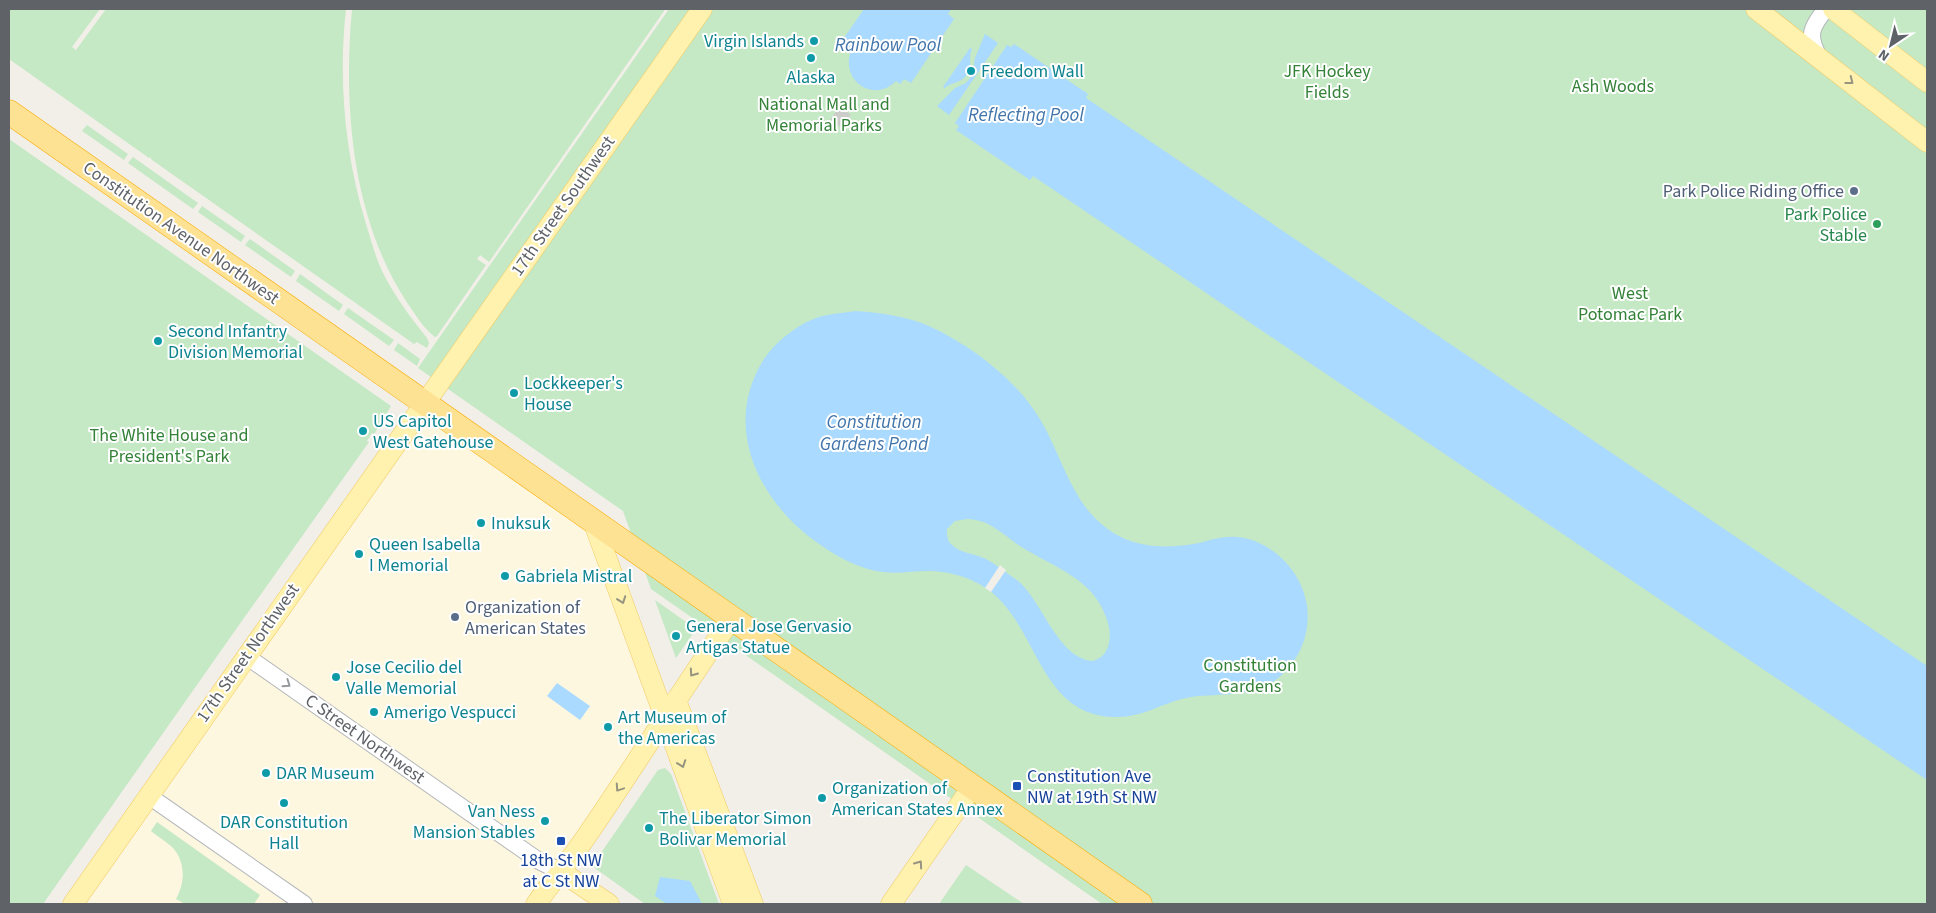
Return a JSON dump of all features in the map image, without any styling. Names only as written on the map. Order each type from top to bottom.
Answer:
[{"type":"highway","name":"Constitution Avenue Northwest","points":[[9,112],[1140,904]]},
{"type":"main road","name":"17th Street Southwest","points":[[425,403],[702,9]]},
{"type":"main road","points":[[1756,9],[1927,142]]},
{"type":"main road","points":[[1834,9],[1927,82]]},
{"type":"main road","name":"17th Street Northwest","points":[[73,904],[425,403]]},
{"type":"main road","points":[[593,521],[734,904]]},
{"type":"main road","points":[[536,904],[589,834],[732,618]]},
{"type":"main road","points":[[676,700],[753,904]]},
{"type":"main road","points":[[891,904],[972,787]]},
{"type":"main road","name":"C Street Northwest","points":[[560,871],[609,904]]},
{"type":"street","points":[[1820,57],[1811,37],[1816,21],[1826,9]]},
{"type":"street","name":"C Street Northwest","points":[[246,656],[539,861],[560,871]]},
{"type":"street","points":[[149,796],[304,904]]},
{"type":"shaded area","points":[[425,403],[593,521],[665,718],[560,871],[609,904],[73,904]]},
{"type":"green space","points":[[9,9],[100,9],[72,47],[76,50],[106,9],[346,9],[343,90],[348,145],[359,198],[377,260],[392,289],[427,338],[429,343],[427,348],[417,342],[414,344],[9,59]]},
{"type":"green space","points":[[352,9],[664,9],[489,262],[480,255],[477,259],[486,265],[435,337],[417,317],[389,271],[374,236],[363,200],[351,123],[349,85]]},
{"type":"green space","points":[[669,9],[1927,9],[1927,904],[1102,904],[651,589],[623,511],[418,368]]},
{"type":"green space","points":[[87,125],[128,154],[124,160],[82,131]]},
{"type":"green space","name":"The White House and President's Park","points":[[9,139],[391,406],[374,434],[372,433],[367,441],[369,442],[43,904],[9,904]]},
{"type":"green space","points":[[133,157],[198,203],[193,209],[128,163]]},
{"type":"green space","points":[[202,206],[245,236],[241,242],[198,212]]},
{"type":"green space","points":[[250,239],[295,271],[291,277],[245,245]]},
{"type":"green space","points":[[300,274],[343,305],[339,311],[296,281]]},
{"type":"green space","points":[[348,308],[394,340],[389,346],[344,314]]},
{"type":"green space","points":[[398,343],[420,359],[417,366],[394,350]]},
{"type":"green space","points":[[655,600],[696,629],[676,658]]},
{"type":"green space","points":[[665,768],[671,774],[719,904],[645,904],[592,866],[658,770]]},
{"type":"green space","points":[[157,822],[260,895],[254,904],[185,904],[176,899],[181,886],[182,867],[173,848],[151,831]]},
{"type":"green space","points":[[966,865],[1024,904],[939,904]]},
{"type":"water","name":"Rainbow Pool","points":[[864,9],[951,9],[948,14],[954,19],[911,83],[904,79],[900,84],[896,81],[887,88],[869,89],[861,86],[854,79],[850,71],[851,51],[847,48],[850,42],[844,38]]},
{"type":"water","points":[[985,34],[998,43],[949,115],[937,106],[955,88],[966,83],[972,75],[975,58]]},
{"type":"water","name":"Reflecting Pool","points":[[1014,44],[1088,94],[1086,98],[1927,666],[1927,780],[1033,176],[1030,180],[956,130],[959,126],[955,123],[1007,45],[1011,47]]},
{"type":"water","points":[[970,48],[972,49],[970,68],[967,75],[945,88],[943,87]]},
{"type":"water","name":"Constitution Gardens Pond","points":[[856,311],[885,314],[922,323],[962,344],[993,367],[1007,379],[1032,407],[1048,433],[1073,486],[1088,511],[1109,530],[1121,537],[1145,545],[1171,546],[1237,537],[1261,544],[1282,558],[1290,567],[1303,589],[1308,618],[1306,635],[1300,651],[1290,666],[1280,677],[1269,684],[1245,692],[1191,697],[1128,716],[1118,717],[1091,713],[1070,702],[1054,685],[1016,620],[1000,600],[981,585],[969,579],[942,572],[894,573],[873,570],[843,559],[807,535],[788,518],[772,498],[760,477],[751,454],[746,431],[746,407],[752,383],[764,359],[779,342],[798,327],[811,320],[827,315]],"holes":[[[975,520],[990,525],[1023,548],[1071,575],[1092,593],[1106,617],[1109,630],[1110,640],[1101,657],[1092,661],[1080,657],[1069,650],[1051,627],[1027,590],[1018,581],[986,559],[963,551],[951,544],[948,539],[947,529],[955,521]]]},
{"type":"water","points":[[557,683],[590,706],[580,720],[547,696]]},
{"type":"water","points":[[660,877],[690,881],[702,904],[667,904],[655,896]]},
{"type":"pier","points":[[1000,565],[1006,570],[991,592],[985,588]]},
{"type":"tunnel","points":[[835,113],[846,121]]},
{"type":"place","name":"Virgin Islands","points":[[814,41]]},
{"type":"place","name":"Alaska","points":[[811,58]]},
{"type":"place","name":"Freedom Wall","points":[[971,71]]},
{"type":"place","name":"Park Police Riding Office","points":[[1854,191]]},
{"type":"place","name":"Park Police Stable","points":[[1877,224]]},
{"type":"place","name":"Second Infantry Division Memorial","points":[[158,341]]},
{"type":"place","name":"Lockkeeper's House","points":[[514,393]]},
{"type":"place","name":"US Capitol West Gatehouse","points":[[363,431]]},
{"type":"place","name":"Inuksuk","points":[[481,523]]},
{"type":"place","name":"Queen Isabella I Memorial","points":[[359,554]]},
{"type":"place","name":"Gabriela Mistral","points":[[505,576]]},
{"type":"place","name":"Organization of American States","points":[[455,617]]},
{"type":"place","name":"General Jose Gervasio Artigas Statue","points":[[676,636]]},
{"type":"place","name":"Jose Cecilio del Valle Memorial","points":[[336,677]]},
{"type":"place","name":"Amerigo Vespucci","points":[[374,712]]},
{"type":"place","name":"Art Museum of the Americas","points":[[608,727]]},
{"type":"place","name":"DAR Museum","points":[[266,773]]},
{"type":"place","name":"Constitution Ave NW at 19th St NW","points":[[1017,786]]},
{"type":"place","name":"Organization of American States Annex","points":[[822,798]]},
{"type":"place","name":"DAR Constitution Hall","points":[[284,803]]},
{"type":"place","name":"Van Ness Mansion Stables","points":[[545,821]]},
{"type":"place","name":"The Liberator Simon Bolivar Memorial","points":[[649,828]]},
{"type":"place","name":"18th St NW at C St NW","points":[[561,841]]},
{"type":"park label","name":"JFK Hockey Fields","points":[[1327,81]]},
{"type":"park label","name":"Ash Woods","points":[[1613,86]]},
{"type":"park label","name":"National Mall and Memorial Parks","points":[[824,114]]},
{"type":"park label","name":"West Potomac Park","points":[[1630,303]]},
{"type":"park label","name":"Constitution Gardens","points":[[1250,675]]}]
